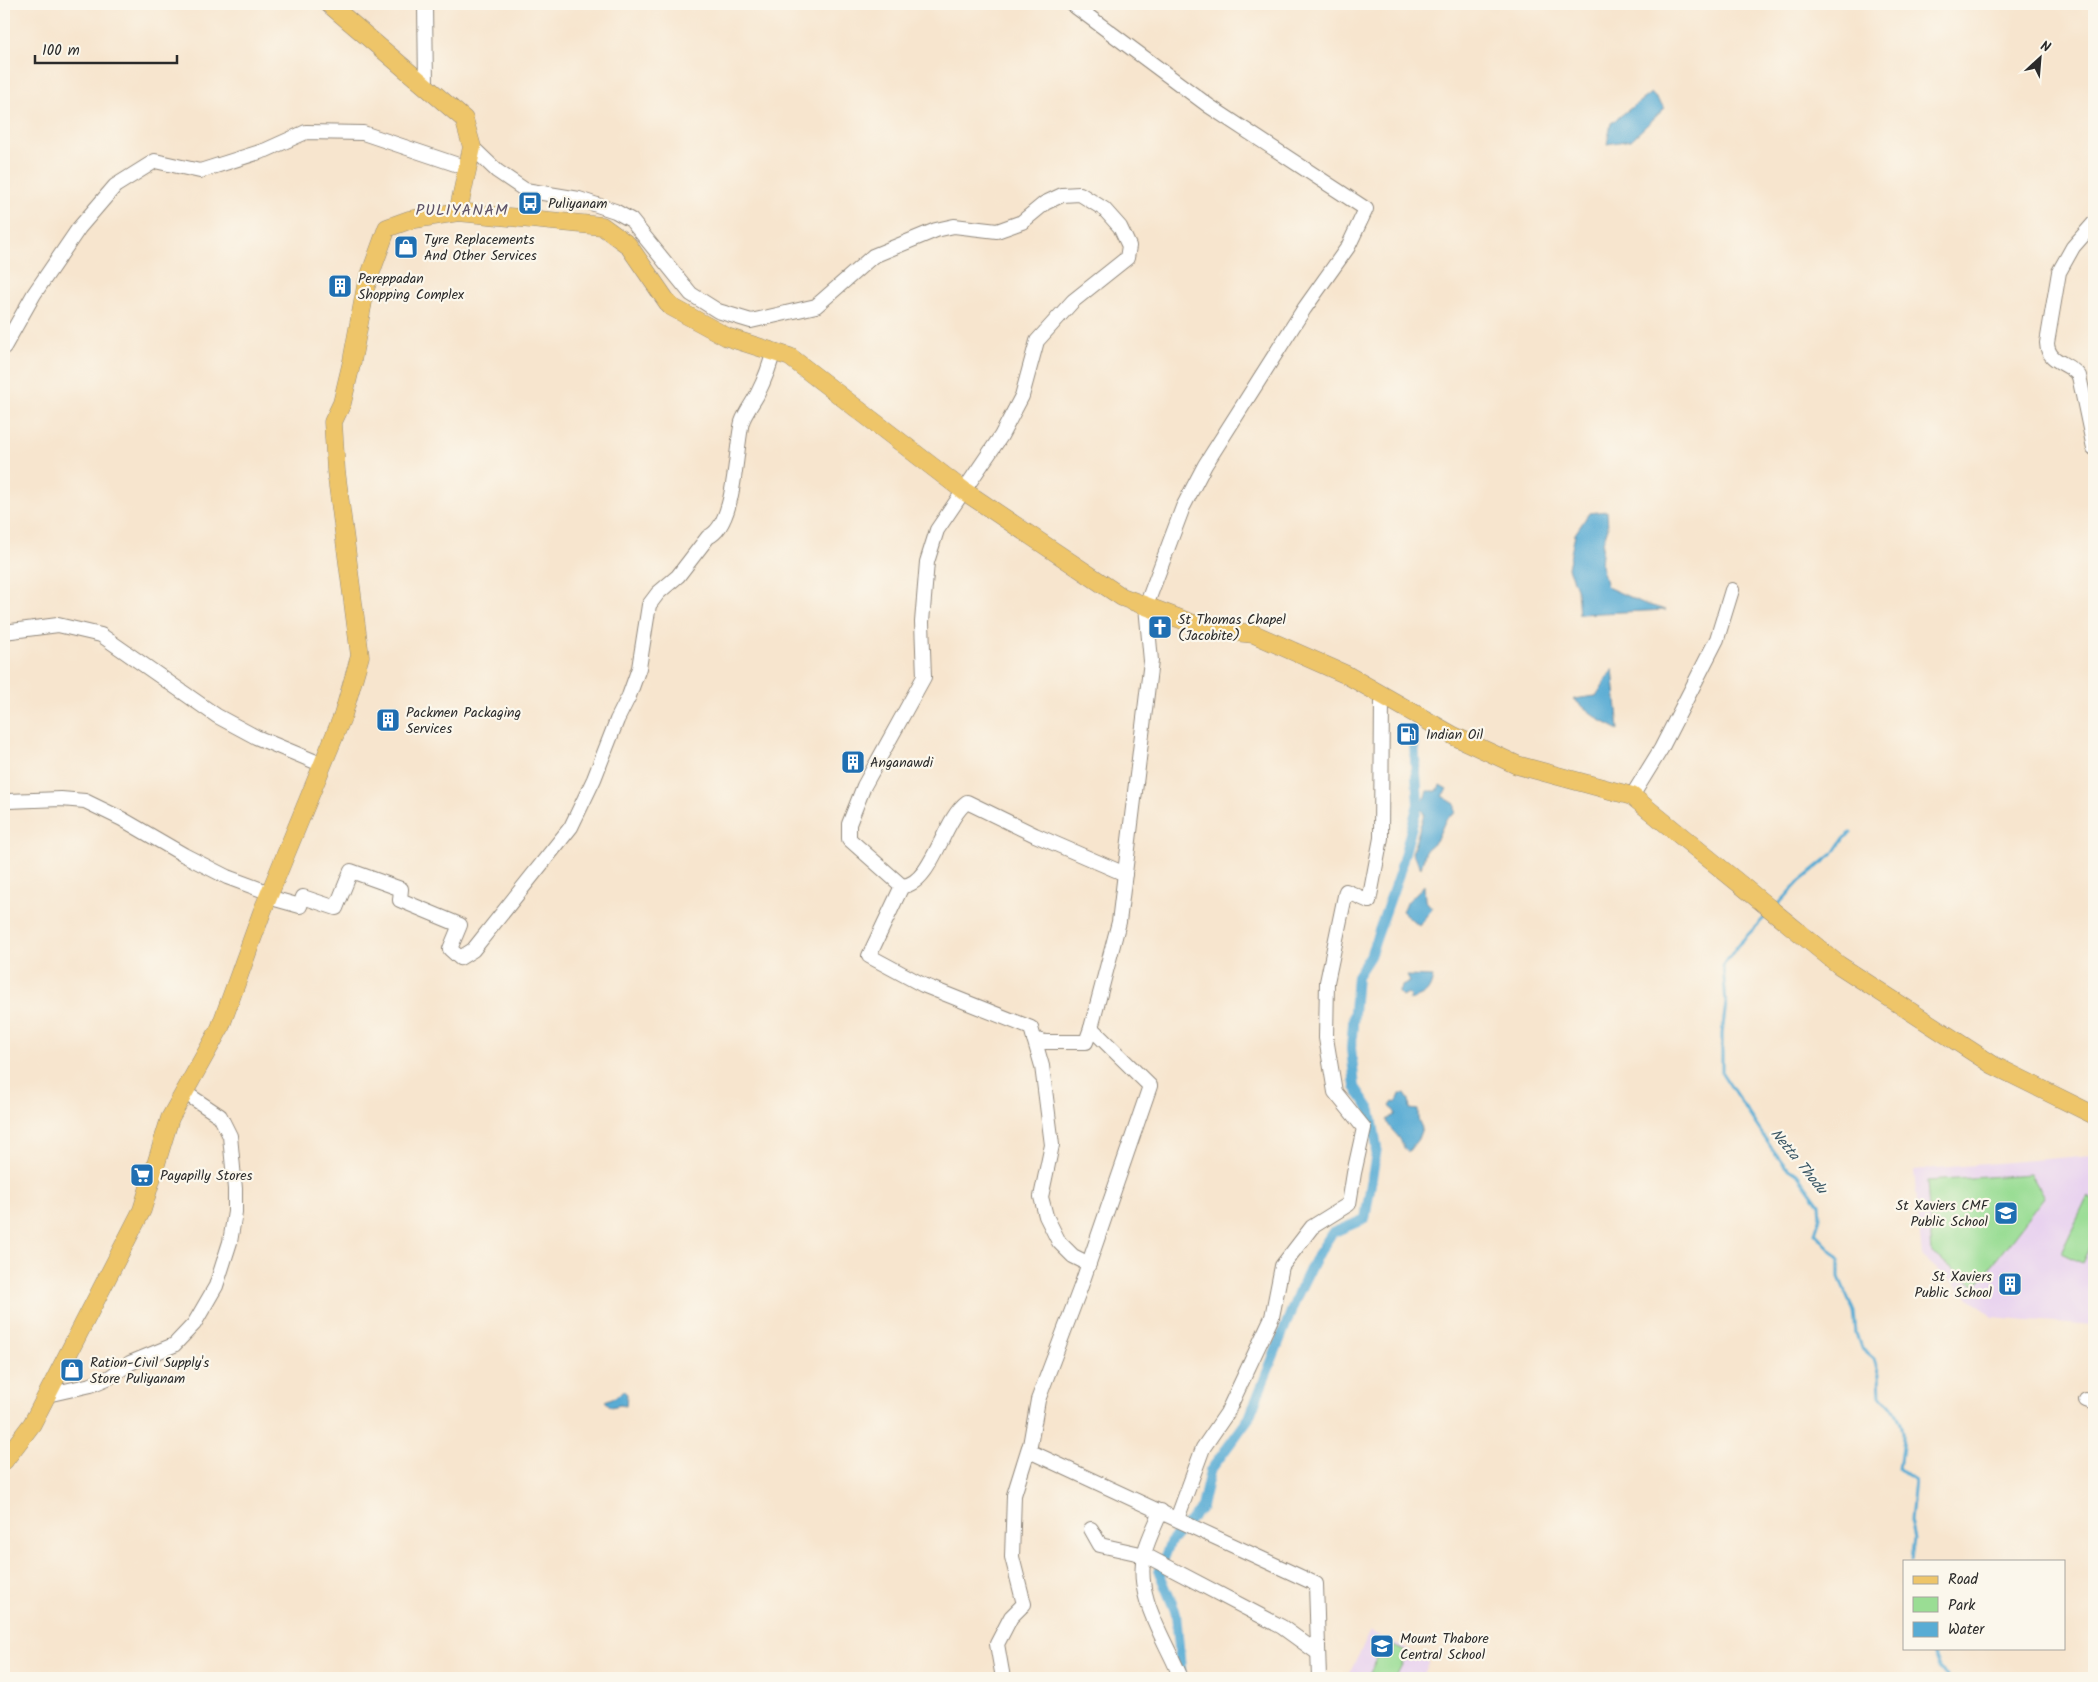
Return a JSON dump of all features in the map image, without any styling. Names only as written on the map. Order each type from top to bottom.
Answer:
[{"type":"main road","points":[[329,4],[464,119],[472,147],[458,212]]},
{"type":"main road","points":[[4,1461],[32,1424],[142,1210],[170,1118],[220,1028],[269,895],[343,715],[360,656],[336,471],[333,422],[342,403],[366,286],[387,228],[409,220],[458,212],[602,226],[628,245],[670,306],[727,337],[790,357],[964,491],[1122,597],[1207,628],[1254,634],[1347,675],[1454,736],[1517,764],[1632,796],[1839,965],[1994,1065],[2094,1115]]},
{"type":"street","points":[[425,4],[426,86]]},
{"type":"street","points":[[1034,1039],[1045,1042],[1086,1042],[1091,1028],[1119,922],[1151,661],[1146,606],[1183,507],[1205,465],[1304,309],[1348,247],[1366,209],[1209,106],[1072,4]]},
{"type":"street","points":[[4,347],[34,294],[79,228],[116,186],[155,160],[200,171],[266,150],[306,132],[363,133],[467,168]]},
{"type":"street","points":[[472,147],[497,171],[525,190],[579,199],[615,211],[631,220],[690,294],[718,311],[751,321],[816,306],[873,256],[936,230],[954,226],[997,231],[1022,222],[1045,203],[1062,195],[1080,194],[1104,209],[1120,228],[1129,246],[1127,258],[1073,301],[1036,341],[1022,396],[1001,436],[937,530],[927,562],[922,622],[924,677],[864,786],[849,824],[849,839],[902,886],[910,886],[929,862],[949,825],[967,802],[1035,835],[1125,874]]},
{"type":"street","points":[[2094,223],[2073,247],[2059,272],[2047,352],[2053,358],[2073,368],[2079,376],[2094,448]]},
{"type":"street","points":[[4,800],[61,799],[85,801],[122,819],[184,855],[227,877],[300,906],[303,897],[336,908],[351,872],[401,889],[400,900],[460,925],[450,949],[460,958],[473,950],[571,827],[594,779],[616,720],[629,696],[639,668],[649,605],[658,593],[678,576],[708,537],[715,534],[721,525],[732,497],[742,420],[769,370],[773,352]]},
{"type":"street","points":[[1632,796],[1661,749],[1717,639],[1732,590]]},
{"type":"street","points":[[4,632],[58,625],[101,636],[218,716],[256,737],[323,765]]},
{"type":"street","points":[[1177,1519],[1203,1448],[1227,1413],[1272,1317],[1282,1266],[1312,1227],[1349,1204],[1364,1128],[1335,1092],[1326,1038],[1327,982],[1346,891],[1369,901],[1381,838],[1382,695]]},
{"type":"street","points":[[902,886],[869,956],[923,985],[1031,1028],[1042,1066],[1052,1145],[1041,1197],[1046,1216],[1059,1242],[1073,1256],[1090,1264]]},
{"type":"street","points":[[1003,1678],[998,1644],[1011,1617],[1024,1604],[1012,1557],[1014,1495],[1029,1446],[1038,1400],[1090,1264],[1150,1086],[1091,1028]]},
{"type":"street","points":[[47,1395],[91,1385],[130,1364],[174,1345],[194,1324],[216,1286],[230,1242],[235,1212],[235,1189],[230,1136],[220,1116],[184,1092]]},
{"type":"street","points":[[1029,1446],[1028,1451],[1316,1584],[1319,1678]]},
{"type":"street","points":[[1161,1511],[1145,1554],[1142,1582],[1160,1635],[1181,1678]]},
{"type":"street","points":[[1091,1528],[1100,1545],[1145,1554],[1282,1628],[1318,1653]]},
{"type":"shaded area","name":"St Xaviers CMF Public School","points":[[2094,1155],[2094,1325],[1992,1317],[1922,1256],[1914,1170]]},
{"type":"shaded area","name":"Mount Thabore Central School","points":[[1371,1631],[1429,1661],[1421,1678],[1347,1678]]},
{"type":"green space","points":[[2031,1174],[2044,1197],[1976,1286],[1932,1253],[1927,1181]]},
{"type":"green space","points":[[2088,1196],[2094,1200],[2094,1238],[2082,1263],[2061,1253]]},
{"type":"green space","points":[[1385,1642],[1408,1653],[1395,1678],[1372,1678],[1368,1676]]},
{"type":"water","points":[[1651,93],[1665,108],[1631,140],[1607,144],[1611,123]]},
{"type":"water","points":[[1607,511],[1608,528],[1603,542],[1601,565],[1607,587],[1645,604],[1666,610],[1579,614],[1577,591],[1568,568],[1575,534],[1589,513]]},
{"type":"water","points":[[1613,669],[1619,730],[1600,720],[1573,699],[1596,696]]},
{"type":"water","points":[[1440,785],[1447,789],[1442,796],[1455,804],[1455,813],[1446,819],[1436,841],[1426,850],[1421,868],[1412,853],[1424,814],[1418,804],[1426,797],[1428,791],[1437,791]]},
{"type":"water","points":[[1424,885],[1425,900],[1432,908],[1419,926],[1402,911],[1409,900]]},
{"type":"water","points":[[1407,976],[1433,977],[1430,988],[1425,994],[1408,1001],[1411,997],[1407,994],[1402,997],[1398,993],[1402,986],[1410,982]]},
{"type":"water","points":[[1400,1094],[1405,1094],[1409,1100],[1410,1109],[1418,1110],[1418,1119],[1422,1128],[1418,1139],[1408,1152],[1389,1126],[1387,1120],[1396,1114],[1390,1105],[1393,1101],[1397,1102]]},
{"type":"water","points":[[623,1390],[627,1394],[626,1406],[611,1407],[605,1401],[617,1396]]},
{"type":"waterway","points":[[1181,1670],[1176,1613],[1159,1572],[1170,1543],[1202,1507],[1210,1471],[1249,1418],[1298,1294],[1314,1261],[1332,1233],[1365,1219],[1377,1148],[1371,1111],[1355,1087],[1351,1048],[1357,976],[1370,956],[1399,874],[1418,804],[1414,744]]},
{"type":"waterway","name":"Netta Thodu","points":[[1777,906],[1800,881],[1834,853],[1844,838],[1851,833]]},
{"type":"waterway","name":"Netta Thodu","points":[[1767,915],[1738,945],[1723,966],[1726,1003],[1722,1034],[1722,1073],[1770,1146],[1785,1166],[1797,1174],[1819,1204],[1820,1218],[1815,1233],[1839,1258],[1839,1277],[1854,1312],[1856,1333],[1861,1348],[1874,1359],[1879,1375],[1880,1396],[1892,1407],[1902,1427],[1903,1439],[1899,1468],[1914,1480],[1910,1520],[1914,1538],[1911,1560]]},
{"type":"waterway","name":"Netta Thodu","points":[[1932,1650],[1940,1670],[1949,1678]]},
{"type":"place","name":"Puliyanam","points":[[530,203]]},
{"type":"place","name":"Tyre Replacements And Other Services","points":[[406,247]]},
{"type":"place","name":"Pereppadan Shopping Complex","points":[[340,286]]},
{"type":"place","name":"St Thomas Chapel (Jacobite)","points":[[1160,627]]},
{"type":"place","name":"Packmen Packaging Services","points":[[388,720]]},
{"type":"place","name":"Indian Oil","points":[[1408,734]]},
{"type":"place","name":"Anganawdi","points":[[853,762]]},
{"type":"place","name":"Payapilly Stores","points":[[142,1175]]},
{"type":"place","name":"St Xaviers CMF Public School","points":[[2006,1213]]},
{"type":"place","name":"St Xaviers Public School","points":[[2010,1284]]},
{"type":"place","name":"Ration-Civil Supply's Store Puliyanam","points":[[72,1370]]},
{"type":"place","name":"Mount Thabore Central School","points":[[1382,1646]]},
{"type":"district","name":"PULIYANAM","points":[[462,209]]}]
